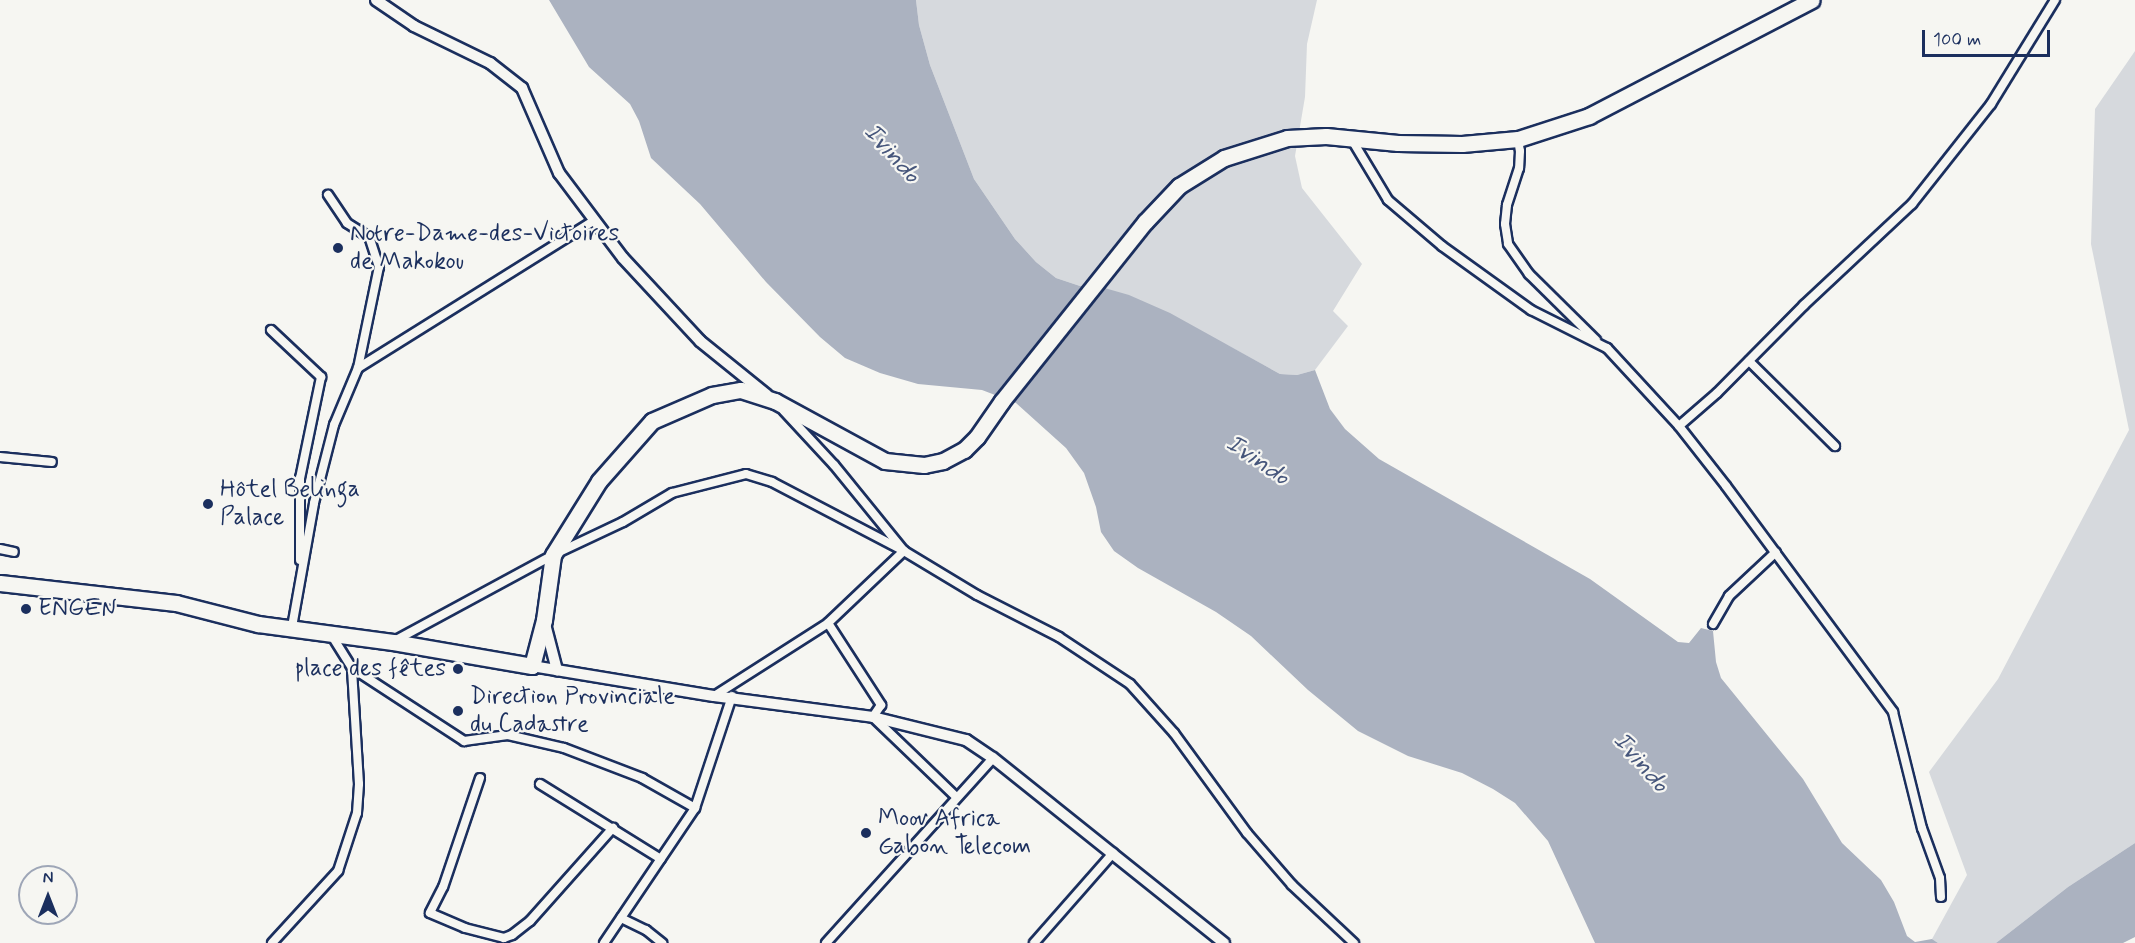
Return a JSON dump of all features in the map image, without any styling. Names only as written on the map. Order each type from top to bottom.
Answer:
[{"type":"highway","points":[[0,583],[176,603],[258,624],[393,642],[532,666],[544,620],[553,555],[598,481],[652,420],[712,395],[741,390],[775,401],[885,461],[924,465],[943,461],[964,450],[977,437],[1103,272],[1179,186],[1224,158],[1287,138],[1352,138],[1462,144],[1518,139],[1589,116],[1812,0]]},
{"type":"street","points":[[376,0],[414,26],[490,63],[522,88],[559,173],[623,258],[700,341],[775,401],[834,465],[904,551]]},
{"type":"street","points":[[1679,426],[1749,362],[1804,305],[1904,212],[1944,167],[1991,104],[2055,0]]},
{"type":"street","points":[[1352,138],[1388,200],[1442,246],[1531,310],[1607,348]]},
{"type":"street","points":[[1518,139],[1519,168],[1507,205],[1505,224],[1508,244],[1528,274],[1607,348],[1679,426],[1776,552],[1893,712],[1922,828],[1940,878],[1941,897]]},
{"type":"street","points":[[292,627],[314,503],[334,425],[358,368],[379,267],[369,237],[347,223],[328,195]]},
{"type":"street","points":[[358,368],[593,221]]},
{"type":"street","points":[[271,330],[321,377],[300,478],[300,580]]},
{"type":"street","points":[[1749,362],[1835,446]]},
{"type":"street","points":[[0,457],[52,462]]},
{"type":"street","points":[[393,642],[553,555],[623,522],[672,493],[746,474],[772,482],[904,551],[977,595],[1059,637],[1130,684],[1174,734],[1269,859],[1292,885],[1354,943]]},
{"type":"street","points":[[0,549],[14,552]]},
{"type":"street","points":[[714,696],[828,623],[904,551]]},
{"type":"street","points":[[1713,624],[1728,596],[1776,552]]},
{"type":"street","points":[[544,620],[557,670]]},
{"type":"street","points":[[828,623],[881,705],[873,717]]},
{"type":"street","points":[[330,633],[352,668],[464,741],[508,735],[564,748],[642,778],[695,808]]},
{"type":"street","points":[[532,666],[714,696],[732,696],[873,717],[966,740],[993,758],[1224,943]]},
{"type":"street","points":[[272,943],[338,871],[354,824],[359,784],[352,668]]},
{"type":"street","points":[[604,943],[695,808],[732,696]]},
{"type":"street","points":[[873,717],[956,797]]},
{"type":"street","points":[[825,943],[993,758]]},
{"type":"street","points":[[480,778],[443,887],[430,913],[465,928],[504,938],[512,935],[530,921],[613,828]]},
{"type":"street","points":[[540,784],[661,859]]},
{"type":"street","points":[[1034,943],[1113,853]]},
{"type":"street","points":[[621,918],[646,930],[662,943]]},
{"type":"shaded area","points":[[916,0],[1317,0],[1307,44],[1305,97],[1295,156],[1302,188],[1362,264],[1333,311],[1348,326],[1315,370],[1297,375],[1280,374],[1229,346],[1101,287],[1080,286],[1056,278],[1036,262],[1015,239],[974,179],[930,65],[919,25]]},
{"type":"shaded area","points":[[2135,51],[2135,843],[2068,887],[1996,943],[1938,943],[1932,939],[1967,875],[1929,772],[1998,679],[2129,430],[2091,244],[2095,109]]},
{"type":"water","name":"Ivindo","points":[[549,0],[916,0],[919,25],[930,65],[974,179],[1015,239],[1036,262],[1056,278],[1080,286],[1101,287],[1129,295],[1170,313],[1280,374],[1297,375],[1315,370],[1330,409],[1345,429],[1379,459],[1590,579],[1678,642],[1689,643],[1701,628],[1713,631],[1716,662],[1721,678],[1803,779],[1842,843],[1881,880],[1894,902],[1907,936],[1915,942],[1932,939],[1938,943],[1595,943],[1548,841],[1515,803],[1462,773],[1408,756],[1358,731],[1308,690],[1251,636],[1216,612],[1138,568],[1114,551],[1101,532],[1096,507],[1084,473],[1066,448],[1016,403],[982,390],[918,384],[880,373],[845,358],[820,337],[766,282],[700,204],[651,158],[639,121],[630,104],[589,67]]},
{"type":"water","points":[[2135,843],[2135,937],[2123,943],[1996,943],[2068,887]]},
{"type":"place","name":"Notre-Dame-des-Victoires de Makokou","points":[[338,248]]},
{"type":"place","name":"Hôtel Belinga Palace","points":[[208,504]]},
{"type":"place","name":"ENGEN","points":[[26,609]]},
{"type":"place","name":"place des fêtes","points":[[458,669]]},
{"type":"place","name":"Direction Provinciale du Cadastre","points":[[458,711]]},
{"type":"place","name":"Moov Africa Gabon Telecom","points":[[866,833]]}]
